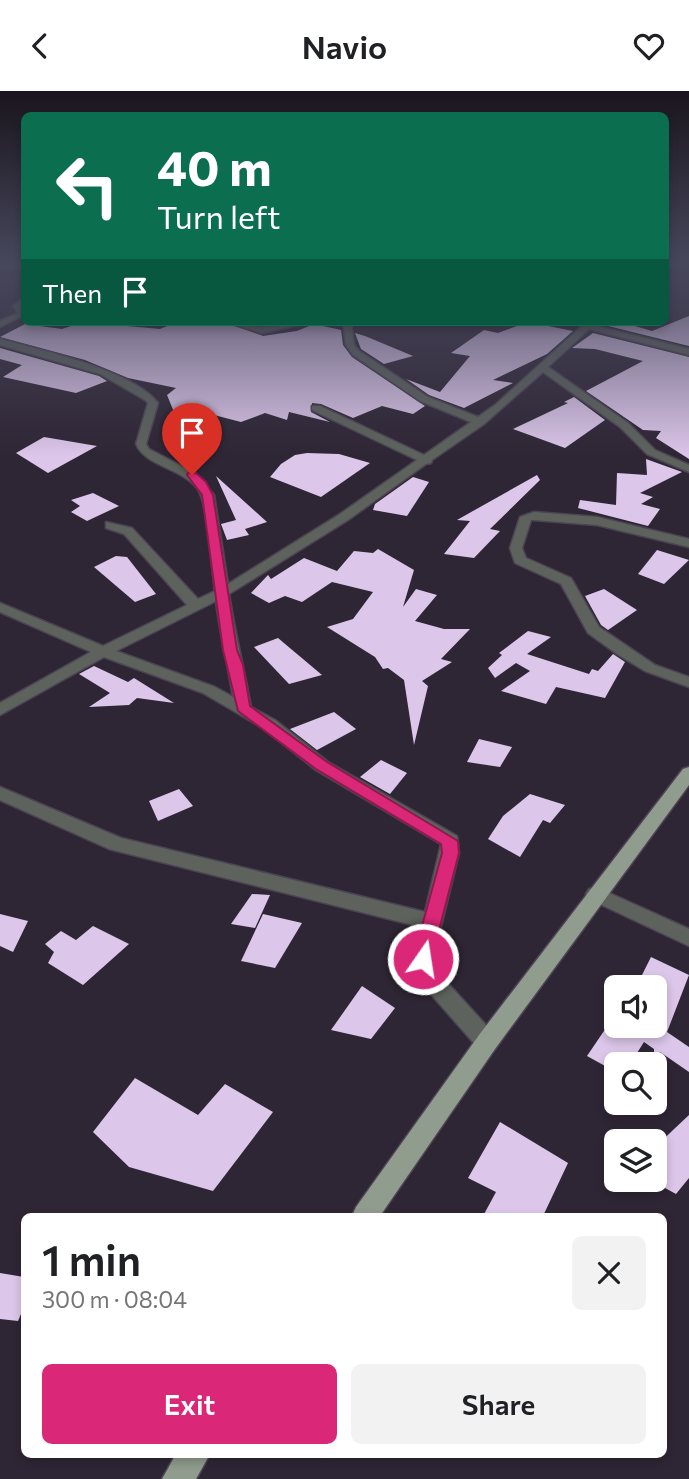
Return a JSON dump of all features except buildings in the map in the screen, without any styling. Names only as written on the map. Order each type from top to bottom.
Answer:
[{"type":"main road","points":[[367,1213],[487,1042],[689,773]]},
{"type":"main road","points":[[177,1479],[192,1458]]},
{"type":"street","points":[[249,327],[262,330],[281,327]]},
{"type":"street","points":[[348,327],[350,345],[356,353],[415,394],[480,422]]},
{"type":"street","points":[[0,710],[103,652],[221,594],[427,461],[480,422],[544,368],[581,327]]},
{"type":"street","points":[[598,327],[689,352]]},
{"type":"street","points":[[0,342],[103,372],[149,398],[153,403],[141,444],[144,451],[192,475],[203,485],[210,507],[221,594],[243,708]]},
{"type":"street","points":[[544,368],[624,425],[650,452],[689,469]]},
{"type":"street","points":[[316,408],[427,461]]},
{"type":"street","points":[[689,543],[597,521],[526,517],[516,548],[520,560],[566,581],[593,630],[650,668],[689,682]]},
{"type":"street","points":[[110,525],[128,531],[195,606]]},
{"type":"street","points":[[0,607],[103,652],[209,690],[243,708],[322,766],[450,841],[450,853],[423,959],[437,986],[487,1042]]},
{"type":"street","points":[[0,793],[116,844],[432,922]]},
{"type":"street","points":[[596,894],[689,938]]},
{"type":"route","points":[[192,475],[203,485],[208,495],[230,650],[236,665],[243,708],[269,724],[322,766],[450,841],[450,853],[423,959]]}]
